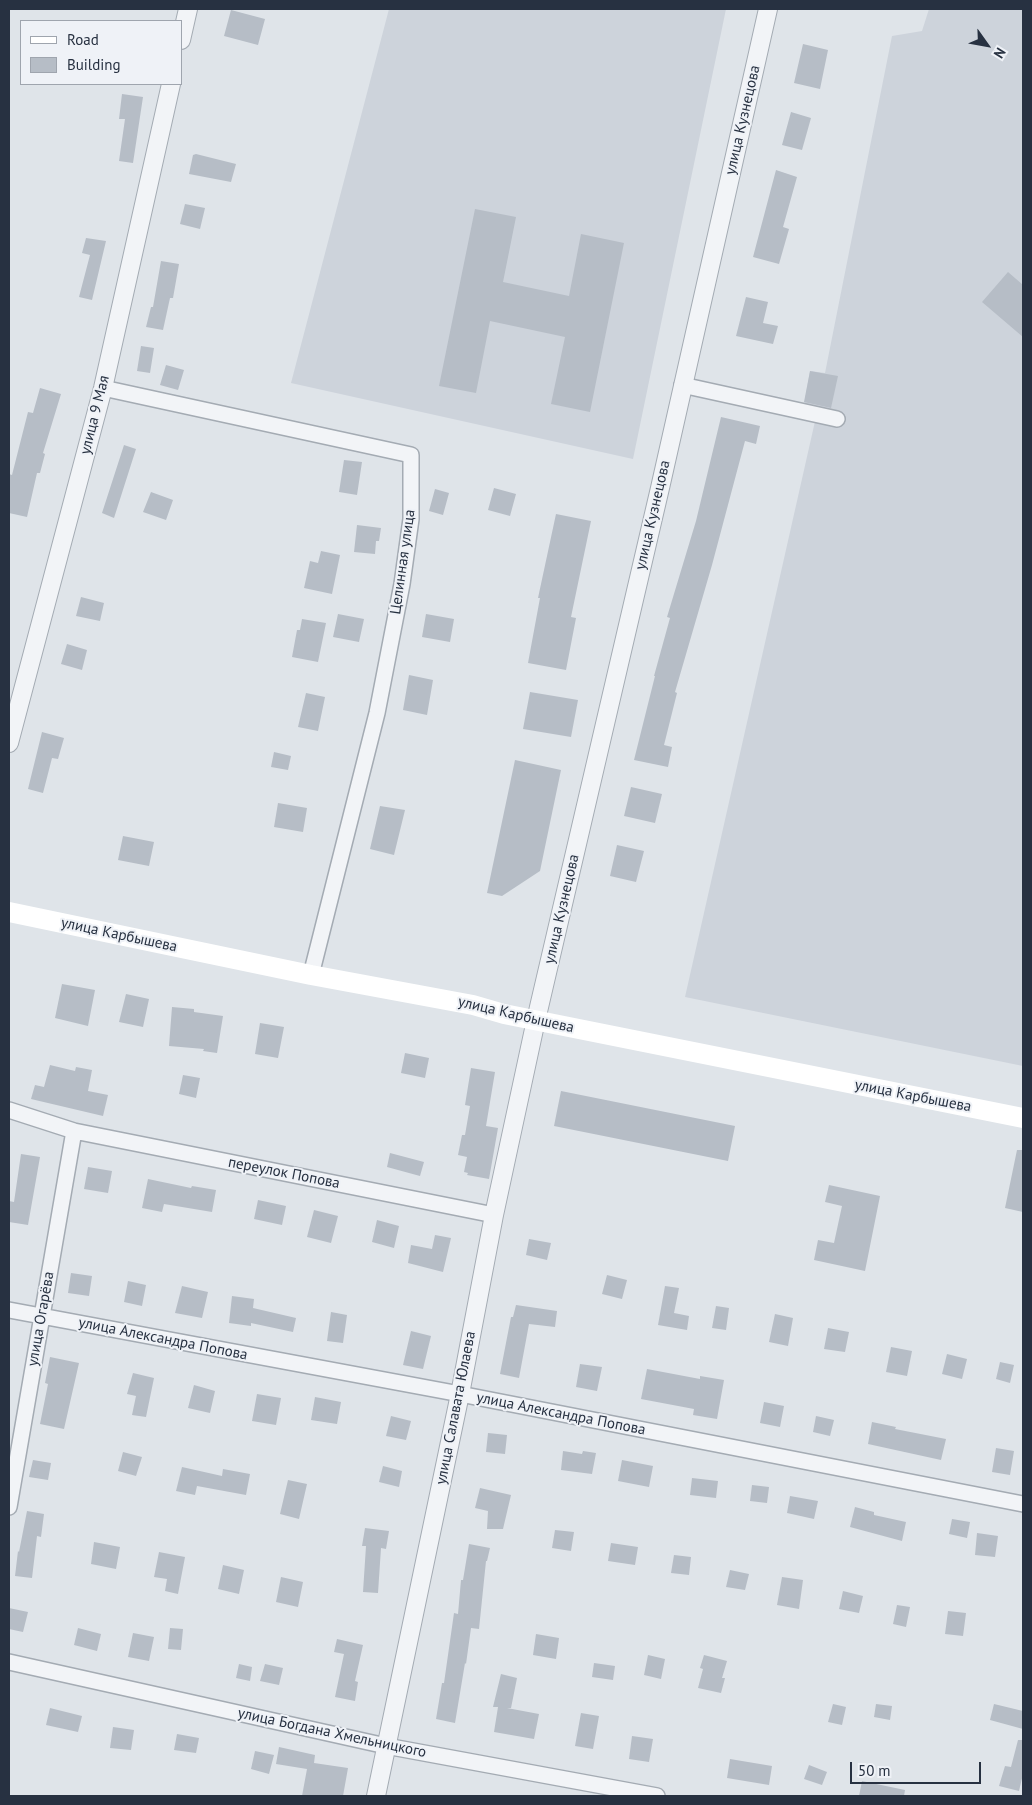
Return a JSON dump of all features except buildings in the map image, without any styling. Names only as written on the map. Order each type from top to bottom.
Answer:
[{"type":"main road","name":"улица Карбышева","points":[[9,912],[1023,1118]]},
{"type":"street","points":[[182,36],[188,9]]},
{"type":"street","name":"улица Кузнецова","points":[[536,1020],[768,9]]},
{"type":"street","name":"улица 9 Мая","points":[[9,743],[102,388],[171,85]]},
{"type":"street","points":[[682,385],[837,419]]},
{"type":"street","name":"Целинная улица","points":[[102,388],[411,456],[411,520],[400,594],[377,713],[312,974]]},
{"type":"street","name":"улица Салавата Юлаева","points":[[376,1796],[460,1394],[494,1215],[536,1020]]},
{"type":"street","name":"переулок Попова","points":[[9,1110],[74,1131],[494,1215]]},
{"type":"street","name":"улица Огарёва","points":[[9,1507],[74,1131]]},
{"type":"street","name":"улица Александра Попова","points":[[9,1310],[460,1394],[1023,1504]]},
{"type":"street","name":"улица Богдана Хмельницкого","points":[[9,1662],[386,1746],[658,1796]]},
{"type":"shaded area","points":[[389,9],[726,9],[633,459],[291,383]]},
{"type":"shaded area","points":[[929,9],[1023,9],[1023,1066],[685,997],[818,408],[804,405],[810,371],[825,373],[892,36],[922,31]]}]
